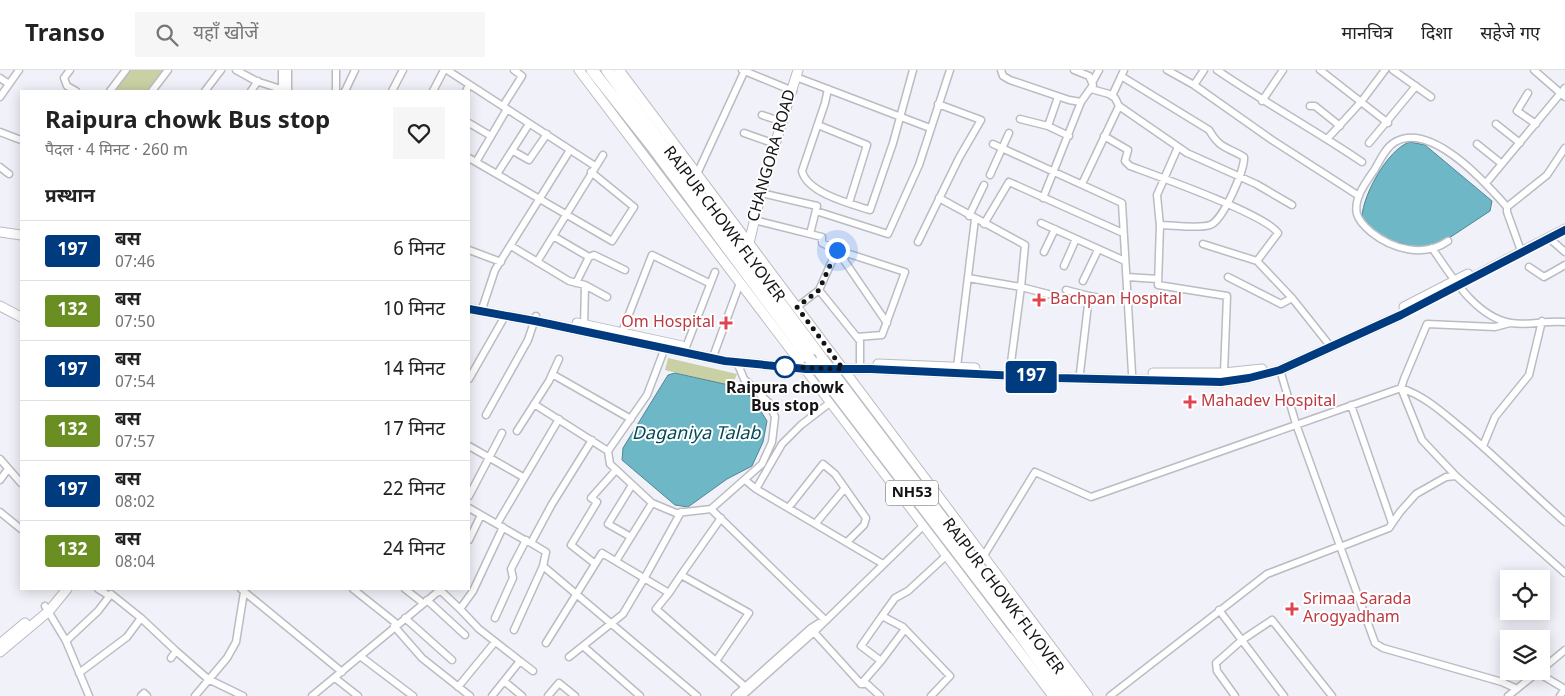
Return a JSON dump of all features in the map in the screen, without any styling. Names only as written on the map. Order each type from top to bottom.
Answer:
[{"type":"highway","name":"NH53","points":[[592,70],[602,92]]},
{"type":"highway","name":"NH53","points":[[607,70],[625,86]]},
{"type":"highway","name":"RAIPUR CHOWK FLYOVER","points":[[625,86],[656,144],[1019,627],[1082,695]]},
{"type":"highway","name":"RAIPUR CHOWK FLYOVER","points":[[602,92],[656,144]]},
{"type":"highway","name":"RAIPUR CHOWK FLYOVER","points":[[1019,627],[1054,691]]},
{"type":"highway","name":"NH53","points":[[1054,691],[1064,696]]},
{"type":"street","points":[[0,97],[19,70]]},
{"type":"street","points":[[70,70],[64,78],[67,86],[74,90]]},
{"type":"street","points":[[111,90],[126,70]]},
{"type":"street","points":[[153,90],[168,70]]},
{"type":"street","points":[[205,90],[221,70]]},
{"type":"street","points":[[236,70],[258,81],[283,90]]},
{"type":"street","points":[[282,70],[286,90]]},
{"type":"street","points":[[286,90],[288,70]]},
{"type":"street","points":[[336,70],[336,90]]},
{"type":"street","points":[[345,90],[356,70]]},
{"type":"street","points":[[393,90],[403,70]]},
{"type":"street","points":[[434,90],[446,70],[595,166]]},
{"type":"street","points":[[476,162],[522,76],[514,70]]},
{"type":"street","points":[[579,70],[602,92],[740,283],[947,555],[1054,691]]},
{"type":"street","points":[[619,70],[625,86],[697,174],[749,243],[983,557],[1082,695]]},
{"type":"street","points":[[697,174],[744,70],[793,91]]},
{"type":"street","points":[[828,89],[802,171],[803,176],[820,193],[870,210],[893,143],[913,70]]},
{"type":"street","points":[[816,211],[888,234],[919,165],[950,70]]},
{"type":"street","points":[[1001,70],[1003,76],[1010,80],[1058,97],[1082,102]]},
{"type":"street","points":[[1074,70],[1089,76],[1092,81]]},
{"type":"street","points":[[1043,198],[1082,102],[1091,89],[1092,81],[1099,70]]},
{"type":"street","points":[[1167,70],[1194,85],[1272,140],[1359,196]]},
{"type":"street","points":[[1194,85],[1204,70]]},
{"type":"street","points":[[1217,70],[1262,101],[1328,138],[1362,162]]},
{"type":"street","points":[[1320,70],[1388,123]]},
{"type":"street","points":[[1328,138],[1361,102],[1385,70]]},
{"type":"street","points":[[1393,70],[1431,97]]},
{"type":"street","points":[[1534,70],[1563,96]]},
{"type":"street","points":[[1262,101],[1279,71]]},
{"type":"street","points":[[1112,96],[1123,73],[1209,130],[1213,139],[1221,146],[1244,157],[1239,176],[1227,204],[1217,220],[1210,225],[1160,226]]},
{"type":"street","points":[[797,74],[828,89],[930,128]]},
{"type":"street","name":"CHANGORA ROAD","points":[[749,243],[761,193],[797,74]]},
{"type":"street","points":[[0,78],[9,84]]},
{"type":"street","points":[[252,90],[258,81]]},
{"type":"street","points":[[466,90],[469,84]]},
{"type":"street","points":[[1369,143],[1388,123],[1416,86]]},
{"type":"street","points":[[1486,183],[1536,124],[1563,96],[1565,88]]},
{"type":"street","points":[[1091,89],[1112,96],[1119,106],[1178,147],[1292,204]]},
{"type":"street","points":[[1528,93],[1517,111],[1536,124]]},
{"type":"street","points":[[1048,126],[1058,97]]},
{"type":"street","points":[[918,242],[939,198],[981,120],[938,104]]},
{"type":"street","points":[[1082,184],[1119,106]]},
{"type":"street","points":[[1310,106],[1315,106],[1340,126]]},
{"type":"street","points":[[762,115],[783,122]]},
{"type":"street","points":[[1020,119],[1048,126],[1069,136]]},
{"type":"street","points":[[470,124],[491,136]]},
{"type":"street","points":[[498,174],[529,124]]},
{"type":"street","points":[[1496,124],[1520,143]]},
{"type":"street","points":[[818,125],[866,145],[864,159],[849,203]]},
{"type":"street","points":[[0,132],[20,140]]},
{"type":"street","points":[[744,132],[775,144]]},
{"type":"street","points":[[990,175],[1009,133]]},
{"type":"street","points":[[513,151],[529,160],[547,134]]},
{"type":"street","points":[[1104,136],[1128,150],[1125,161],[1130,166],[1227,204],[1269,224],[1278,233],[1257,261]]},
{"type":"street","points":[[1448,241],[1432,248],[1400,249],[1384,242],[1360,221],[1356,208],[1359,196],[1390,146],[1406,138],[1426,140],[1436,144],[1486,183],[1507,207],[1507,212],[1520,248]]},
{"type":"street","points":[[993,144],[1122,203],[1122,233],[1127,277],[1132,373]]},
{"type":"street","points":[[1477,144],[1502,164]]},
{"type":"street","points":[[1178,147],[1162,178],[1157,195],[1160,226],[1158,285],[1227,296],[1224,373]]},
{"type":"street","points":[[1507,207],[1547,175],[1565,148]]},
{"type":"street","points":[[482,309],[488,287],[501,262],[570,150]]},
{"type":"street","points":[[537,262],[603,154]]},
{"type":"street","points":[[470,159],[541,198],[612,242],[634,207],[591,172]]},
{"type":"street","points":[[0,167],[9,174]]},
{"type":"street","points":[[984,224],[1009,182],[1122,233]]},
{"type":"street","points":[[957,367],[968,278],[972,217],[984,185]]},
{"type":"street","points":[[761,193],[817,206],[810,234]]},
{"type":"street","points":[[939,198],[1025,245],[1010,370]]},
{"type":"street","points":[[754,220],[822,237],[822,243],[837,250],[905,272],[882,335],[857,337]]},
{"type":"street","points":[[1041,223],[1125,262]]},
{"type":"street","points":[[470,309],[482,309],[535,318],[737,362],[804,367],[841,367],[1057,378],[1221,382],[1249,378],[1280,370],[1401,315],[1565,224]]},
{"type":"street","points":[[0,227],[20,230]]},
{"type":"street","points":[[1044,252],[1055,229]]},
{"type":"street","points":[[841,367],[860,364],[1080,373],[1224,373],[1255,371],[1280,364],[1456,283],[1565,230]]},
{"type":"street","points":[[0,232],[20,235]]},
{"type":"street","points":[[553,236],[588,257]]},
{"type":"street","points":[[1549,238],[1565,252]]},
{"type":"street","points":[[1064,266],[1076,239]]},
{"type":"street","points":[[1203,244],[1257,261],[1292,298],[1328,342]]},
{"type":"street","points":[[511,246],[569,282],[585,285],[607,297]]},
{"type":"street","points":[[1432,248],[1456,283],[1474,304],[1510,323]]},
{"type":"street","points":[[470,250],[501,262]]},
{"type":"street","points":[[797,307],[819,290],[837,250]]},
{"type":"street","points":[[837,250],[887,324]]},
{"type":"street","points":[[1083,281],[1098,250]]},
{"type":"street","points":[[576,283],[588,257],[594,255],[625,270]]},
{"type":"street","points":[[622,332],[652,255],[709,283]]},
{"type":"street","points":[[1529,267],[1544,277],[1565,265]]},
{"type":"street","points":[[686,347],[709,283],[715,272]]},
{"type":"street","points":[[1127,277],[1158,279]]},
{"type":"street","points":[[1228,277],[1281,304],[1292,298]]},
{"type":"street","points":[[968,278],[1021,287],[1052,295]]},
{"type":"street","points":[[714,354],[740,283]]},
{"type":"street","points":[[584,328],[585,285]]},
{"type":"street","points":[[819,290],[860,341],[860,364]]},
{"type":"street","points":[[1066,290],[1100,298]]},
{"type":"street","points":[[1080,373],[1089,296]]},
{"type":"street","points":[[470,304],[505,316],[535,318]]},
{"type":"street","points":[[0,306],[20,316]]},
{"type":"street","points":[[0,311],[20,321]]},
{"type":"street","points":[[470,377],[505,316]]},
{"type":"street","points":[[486,415],[513,371],[528,340],[535,318]]},
{"type":"street","points":[[1483,446],[1495,417],[1529,375],[1542,321]]},
{"type":"street","points":[[1565,322],[1510,323],[1495,327],[1426,324],[1401,388],[1422,440],[1456,476],[1565,573]]},
{"type":"street","points":[[584,328],[622,332],[665,346],[686,347],[714,354],[804,367]]},
{"type":"street","points":[[665,346],[647,395],[608,450],[610,464],[632,485],[652,503],[676,513],[711,509],[762,464],[769,450],[772,442],[775,417],[769,403],[744,378],[737,362]]},
{"type":"street","points":[[517,431],[552,374],[559,359]]},
{"type":"street","points":[[1280,370],[1296,424],[1375,643],[1383,648],[1502,682],[1514,693],[1529,680]]},
{"type":"street","points":[[552,374],[631,419]]},
{"type":"street","points":[[983,557],[1035,472],[1091,497],[1401,388],[1418,394],[1430,402],[1483,446],[1565,522]]},
{"type":"street","points":[[756,489],[782,444],[801,425],[831,402]]},
{"type":"street","points":[[534,404],[608,450]]},
{"type":"street","points":[[1351,405],[1392,523]]},
{"type":"street","points":[[460,609],[473,591],[500,526],[524,476],[559,419]]},
{"type":"street","points":[[470,494],[502,433]]},
{"type":"street","points":[[495,618],[513,578],[511,570],[592,440]]},
{"type":"street","points":[[470,447],[524,476]]},
{"type":"street","points":[[0,459],[20,482]]},
{"type":"street","points":[[789,508],[822,464],[835,474],[866,518],[864,525],[847,542]]},
{"type":"street","points":[[0,480],[8,469]]},
{"type":"street","points":[[594,563],[571,545],[597,502],[591,498],[616,470]]},
{"type":"street","points":[[1110,696],[1267,574],[1286,565],[1384,530],[1416,494],[1446,477],[1456,476]]},
{"type":"street","points":[[745,480],[756,489],[883,564]]},
{"type":"street","points":[[631,537],[608,524],[632,485]]},
{"type":"street","points":[[816,523],[845,488]]},
{"type":"street","points":[[616,562],[652,503]]},
{"type":"street","points":[[470,509],[546,552],[543,566],[514,630]]},
{"type":"street","points":[[711,509],[825,620]]},
{"type":"street","points":[[568,657],[623,614],[681,512]]},
{"type":"street","points":[[0,513],[20,529]]},
{"type":"street","points":[[470,538],[481,515]]},
{"type":"street","points":[[721,518],[656,609],[747,688]]},
{"type":"street","points":[[735,696],[747,688],[825,620],[924,525]]},
{"type":"street","points":[[546,643],[575,593],[602,553],[669,593]]},
{"type":"street","points":[[881,661],[861,646],[895,598],[908,591],[947,555]]},
{"type":"street","points":[[543,566],[697,696]]},
{"type":"street","points":[[681,575],[749,613],[716,661]]},
{"type":"street","points":[[0,644],[47,608],[59,590]]},
{"type":"street","points":[[0,652],[66,590]]},
{"type":"street","points":[[100,590],[108,595],[115,595],[208,679],[243,696]]},
{"type":"street","points":[[407,590],[425,602],[465,635]]},
{"type":"street","points":[[312,696],[437,590],[460,609],[479,629],[533,671]]},
{"type":"street","points":[[242,591],[342,672]]},
{"type":"street","points":[[194,696],[227,658],[236,642],[242,591]]},
{"type":"street","points":[[362,591],[396,625],[422,658],[469,696]]},
{"type":"street","points":[[66,641],[98,611],[108,595]]},
{"type":"street","points":[[47,608],[66,641],[89,696]]},
{"type":"street","points":[[1219,610],[1284,696]]},
{"type":"street","points":[[882,616],[905,629],[950,676],[932,696]]},
{"type":"street","points":[[79,673],[127,637],[142,618]]},
{"type":"street","points":[[405,618],[452,660]]},
{"type":"street","points":[[1236,696],[1215,668],[1221,657],[1272,620],[1332,696]]},
{"type":"street","points":[[861,684],[905,629]]},
{"type":"street","points":[[812,630],[861,684],[867,684],[878,695]]},
{"type":"street","points":[[458,687],[495,642]]},
{"type":"street","points":[[583,646],[640,696]]},
{"type":"street","points":[[1550,662],[1565,650]]},
{"type":"street","points":[[171,658],[176,651]]},
{"type":"street","points":[[360,656],[412,696]]},
{"type":"street","points":[[492,696],[520,661]]},
{"type":"street","points":[[335,678],[358,696]]},
{"type":"street","points":[[1550,679],[1565,689],[1560,696]]},
{"type":"street","points":[[504,681],[522,696]]},
{"type":"street","points":[[548,696],[559,683],[575,696]]},
{"type":"street","points":[[742,696],[747,688]]},
{"type":"street","points":[[141,696],[144,693],[147,696]]},
{"type":"green space","points":[[130,70],[163,70],[148,90],[115,90]]},
{"type":"green space","points":[[668,358],[737,374],[732,386],[665,370]]},
{"type":"water","points":[[1410,142],[1425,145],[1492,201],[1490,211],[1437,246],[1421,248],[1382,239],[1362,223],[1365,201],[1384,164],[1401,146]]},
{"type":"water","name":"Daganiya Talab","points":[[675,373],[733,386],[752,397],[767,421],[763,442],[752,466],[727,479],[688,507],[675,505],[622,460],[623,448],[668,375]]},
{"type":"bus line","name":"197","points":[[470,309],[583,330],[725,361],[806,369],[871,369],[1057,378],[1221,382],[1249,378],[1280,370],[1401,315],[1565,230]]},
{"type":"place","name":"Bachpan Hospital","points":[[1039,300]]},
{"type":"place","name":"Om Hospital","points":[[726,323]]},
{"type":"place","name":"Raipura chowk Bus stop","points":[[785,367]]},
{"type":"place","name":"Mahadev Hospital","points":[[1190,402]]},
{"type":"place","name":"Srimaa Sarada Arogyadham","points":[[1292,609]]},
{"type":"route","points":[[785,367],[843,369],[797,307],[819,290],[837,250]]}]
